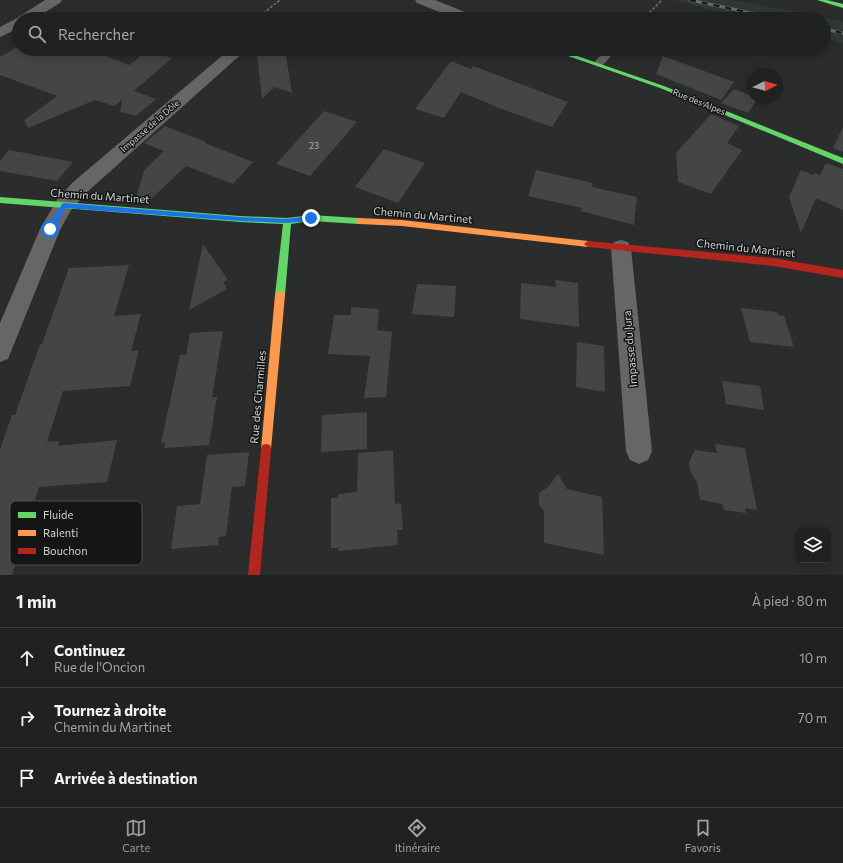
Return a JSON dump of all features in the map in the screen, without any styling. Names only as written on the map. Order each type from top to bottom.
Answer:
[{"type":"street","points":[[35,12],[55,0]]},
{"type":"street","points":[[422,0],[452,12]]},
{"type":"street","points":[[820,0],[843,6]]},
{"type":"street","points":[[0,34],[12,26]]},
{"type":"street","name":"Impasse de la Dôle","points":[[0,351],[50,229],[64,205],[79,188],[231,56]]},
{"type":"street","name":"Rue des Alpes","points":[[588,56],[603,59],[647,80],[843,161]]},
{"type":"street","name":"Chemin du Martinet","points":[[0,200],[240,219],[286,221],[311,218],[402,224],[621,248],[773,262],[843,274]]},
{"type":"street","name":"Rue des Charmilles","points":[[254,575],[286,221]]},
{"type":"street","name":"Impasse du Jura","points":[[621,248],[639,451]]},
{"type":"path","points":[[263,12],[280,0]]},
{"type":"path","points":[[650,12],[662,0]]},
{"type":"shaded area","points":[[674,0],[730,0],[799,12],[721,12]]},
{"type":"shaded area","points":[[831,19],[843,22],[843,43],[831,40]]},
{"type":"building","points":[[12,50],[12,56],[105,56],[129,65],[141,56],[165,56],[172,58],[134,91],[156,99],[136,116],[120,112],[122,100],[114,106],[95,100],[28,128],[24,120],[57,96],[0,75],[0,57]]},
{"type":"building","points":[[257,56],[286,56],[292,93],[274,87],[262,99]]},
{"type":"building","points":[[663,56],[734,82],[721,100],[656,74]]},
{"type":"building","points":[[451,61],[471,69],[473,66],[568,102],[552,127],[499,108],[461,92],[444,118],[415,109]]},
{"type":"building","points":[[734,89],[747,94],[747,104],[754,104],[748,113],[721,103]]},
{"type":"building","points":[[324,111],[357,122],[310,176],[276,164]]},
{"type":"building","points":[[711,114],[739,126],[727,143],[742,150],[711,194],[678,182],[676,153]]},
{"type":"building","points":[[165,126],[253,162],[233,184],[186,166],[147,203],[135,202],[144,170],[164,151],[144,143]]},
{"type":"building","points":[[843,127],[843,152],[833,148]]},
{"type":"building","points":[[384,149],[425,163],[398,203],[355,187]]},
{"type":"building","points":[[9,150],[73,162],[57,181],[0,171],[0,161]]},
{"type":"building","points":[[826,163],[843,169],[843,210],[816,198],[801,233],[789,197],[801,170],[813,175],[814,173],[820,175]]},
{"type":"building","points":[[536,170],[593,183],[592,187],[637,197],[634,225],[581,211],[582,208],[528,196]]},
{"type":"building","points":[[203,244],[228,280],[223,282],[227,289],[189,310]]},
{"type":"building","points":[[129,265],[114,316],[141,314],[131,351],[139,350],[130,386],[63,391],[47,442],[59,441],[58,446],[117,440],[107,482],[39,487],[35,501],[10,501],[10,565],[15,565],[12,575],[0,575],[0,449],[12,415],[15,415],[69,268]]},
{"type":"building","points":[[555,280],[578,283],[579,327],[520,319],[521,283],[556,287]]},
{"type":"building","points":[[417,284],[456,286],[454,317],[412,314]]},
{"type":"building","points":[[351,307],[379,309],[377,330],[392,332],[386,397],[364,398],[370,356],[328,354],[334,315],[351,315]]},
{"type":"building","points":[[741,308],[777,312],[778,315],[784,316],[794,347],[750,342]]},
{"type":"building","points":[[223,331],[212,397],[217,397],[209,445],[164,448],[165,442],[161,443],[180,355],[186,355],[190,333]]},
{"type":"building","points":[[577,342],[604,346],[605,392],[576,387]]},
{"type":"building","points":[[722,381],[760,386],[764,410],[726,404]]},
{"type":"building","points":[[367,412],[367,449],[321,452],[322,415]]},
{"type":"building","points":[[715,444],[745,448],[757,510],[745,508],[746,513],[724,510],[722,504],[700,500],[697,482],[690,471],[689,462],[695,450],[717,453]]},
{"type":"building","points":[[393,450],[395,504],[401,503],[403,530],[397,530],[398,545],[339,551],[338,548],[331,548],[331,498],[338,498],[338,494],[357,492],[358,453]]},
{"type":"building","points":[[249,452],[245,486],[232,487],[226,536],[219,537],[218,545],[171,549],[177,506],[200,504],[207,455]]},
{"type":"building","points":[[558,474],[567,489],[602,497],[604,555],[544,543],[544,511],[539,505],[539,493],[548,487]]},
{"type":"railway","points":[[690,0],[747,12]]},
{"type":"railway","points":[[831,30],[843,33]]},
{"type":"traffic: fast","points":[[820,0],[843,6]]},
{"type":"traffic: fast","points":[[571,56],[662,87],[843,161]]},
{"type":"traffic: fast","points":[[0,200],[240,219],[287,221],[311,218],[359,221]]},
{"type":"traffic: fast","points":[[280,295],[287,221]]},
{"type":"traffic: slow","points":[[359,221],[402,223],[588,244]]},
{"type":"traffic: slow","points":[[266,449],[280,295]]},
{"type":"traffic: jam","points":[[588,244],[773,262],[843,274]]},
{"type":"traffic: jam","points":[[254,575],[266,449]]},
{"type":"route","points":[[50,229],[64,205],[240,219],[286,221],[311,218]]}]
